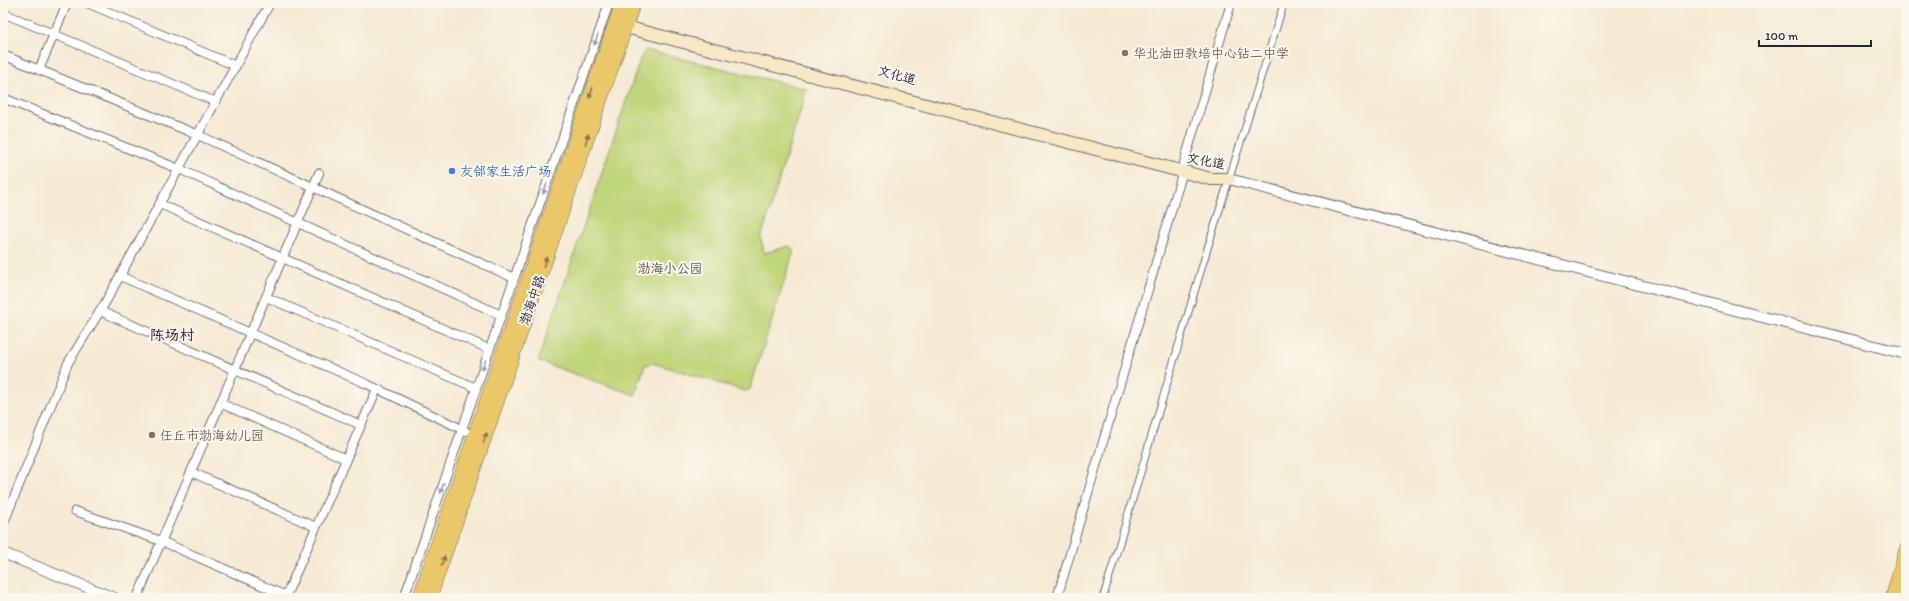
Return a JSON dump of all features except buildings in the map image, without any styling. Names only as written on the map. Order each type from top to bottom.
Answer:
[{"type":"main road","name":"渤海中路","points":[[430,598],[622,22],[622,3]]},
{"type":"main road","name":"渤海中路","points":[[419,598],[474,435],[622,22],[634,3]]},
{"type":"main road","name":"文化道","points":[[622,22],[1183,167],[1213,171],[1229,179]]},
{"type":"main road","points":[[1892,598],[1906,549]]},
{"type":"street","points":[[39,70],[66,3]]},
{"type":"street","points":[[87,3],[236,66]]},
{"type":"street","points":[[3,525],[65,369],[120,276],[270,3]]},
{"type":"street","points":[[404,598],[609,3]]},
{"type":"street","points":[[1057,598],[1232,3]]},
{"type":"street","points":[[1104,598],[1229,179],[1284,3]]},
{"type":"street","points":[[3,13],[216,102]]},
{"type":"street","points":[[3,55],[198,134],[313,188],[514,278]]},
{"type":"street","points":[[3,98],[179,169],[501,315]]},
{"type":"street","points":[[137,598],[319,173]]},
{"type":"street","points":[[1229,179],[1906,354]]},
{"type":"street","points":[[160,204],[489,349]]},
{"type":"street","points":[[120,276],[377,388],[474,435]]},
{"type":"street","points":[[266,297],[476,388]]},
{"type":"street","points":[[100,311],[361,425]]},
{"type":"street","points":[[76,511],[161,541],[285,597],[377,388]]},
{"type":"street","points":[[220,403],[346,459]]},
{"type":"street","points":[[191,472],[316,528]]},
{"type":"street","points":[[3,553],[114,598]]},
{"type":"green space","name":"渤海小公园","points":[[646,50],[807,89],[761,238],[764,253],[789,246],[794,250],[750,389],[745,391],[653,363],[645,365],[635,395],[538,361],[641,57]]},
{"type":"place","name":"华北油田教培中心钻二中学","points":[[1125,53]]},
{"type":"place","name":"友邻家生活广场","points":[[452,171]]},
{"type":"place","name":"任丘市渤海幼儿园","points":[[152,435]]},
{"type":"district","name":"陈场村","points":[[172,335]]}]
